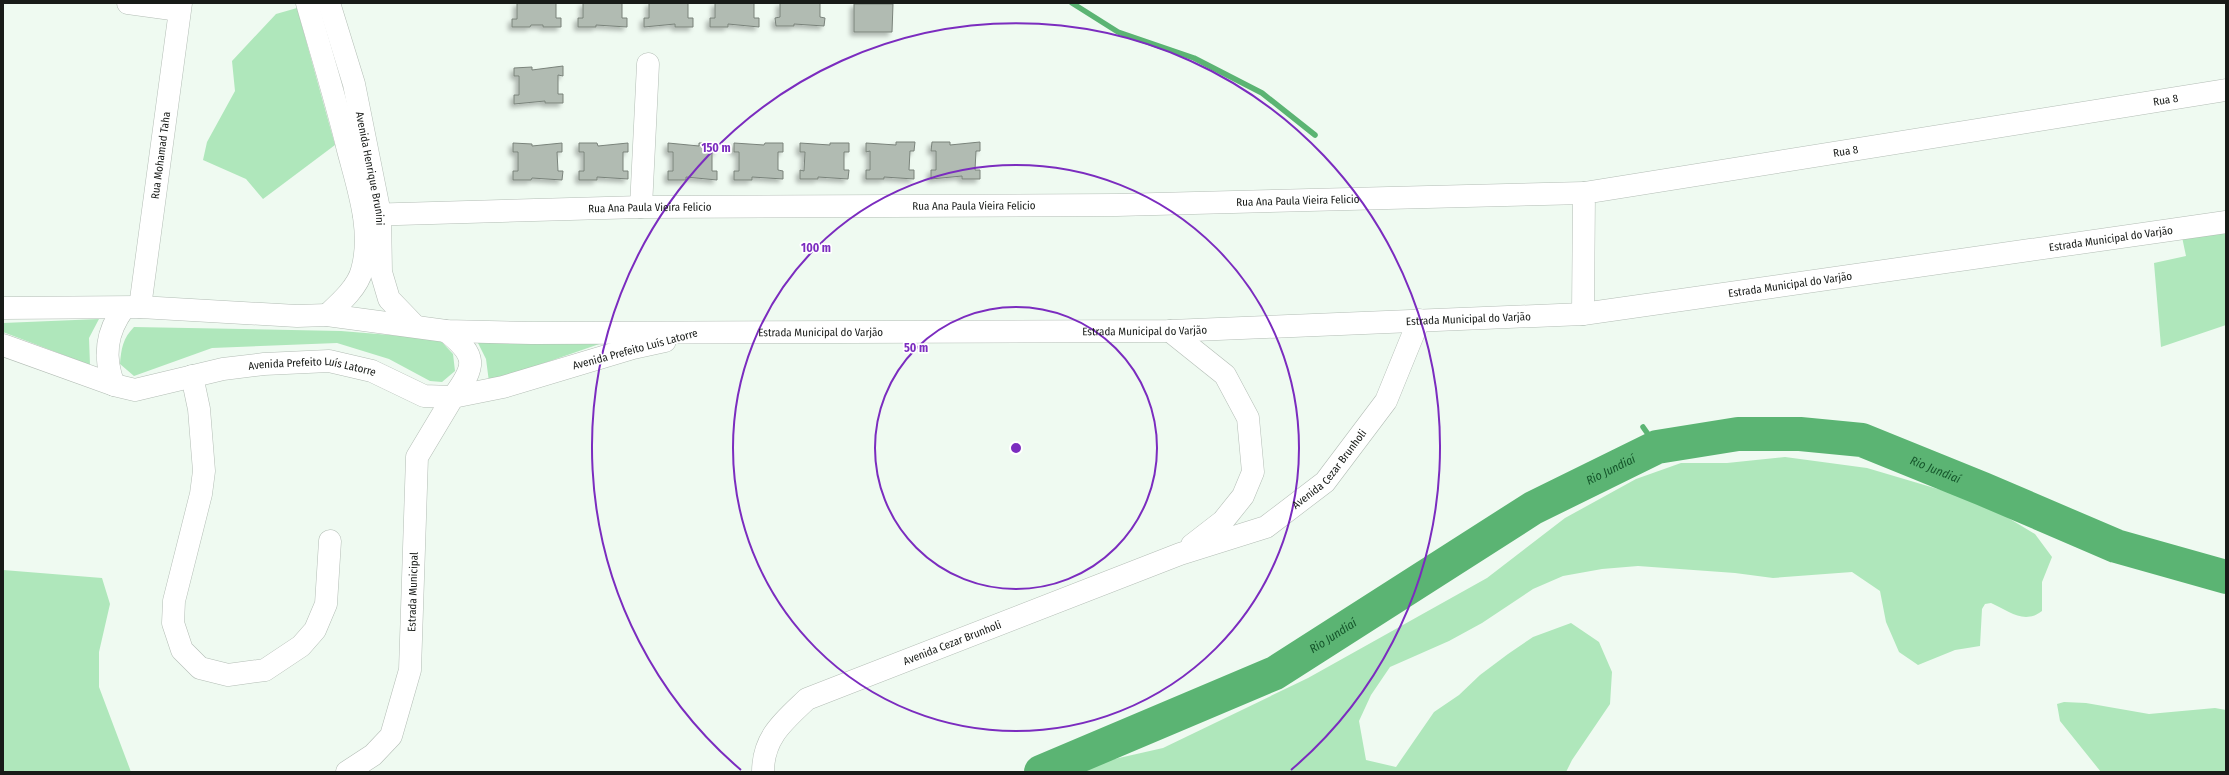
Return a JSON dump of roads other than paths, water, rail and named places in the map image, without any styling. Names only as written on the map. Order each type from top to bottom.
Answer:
[{"type":"main road","points":[[128,3],[180,7]]},
{"type":"main road","name":"Avenida Henrique Brunini","points":[[307,3],[372,215],[362,271],[340,304],[327,315]]},
{"type":"main road","name":"Avenida Henrique Brunini","points":[[330,3],[354,84],[381,272],[388,299],[415,326]]},
{"type":"main road","name":"Rua Mohamad Taha","points":[[132,308],[180,7]]},
{"type":"main road","points":[[641,207],[648,64]]},
{"type":"main road","name":"Rua 8","points":[[1584,193],[2226,90]]},
{"type":"main road","points":[[1583,314],[1584,193]]},
{"type":"main road","name":"Rua Ana Paula Vieira Felicio","points":[[372,215],[641,207],[1117,205],[1584,193]]},
{"type":"main road","name":"Estrada Municipal do Varjão","points":[[705,331],[1170,331],[1583,314],[2226,222]]},
{"type":"main road","name":"Avenida Prefeito Luís Latorre","points":[[3,308],[132,308],[297,316],[327,315],[446,331],[532,333],[705,331]]},
{"type":"main road","points":[[114,385],[109,372],[107,345],[110,331],[132,308]]},
{"type":"main road","name":"Avenida Cezar Brunholi","points":[[763,772],[763,759],[775,730],[807,699],[1180,554],[1266,527],[1325,482],[1386,401],[1420,320]]},
{"type":"main road","name":"Estrada Municipal","points":[[347,772],[373,755],[391,736],[410,670],[417,457],[453,397],[467,378],[471,362],[464,345],[446,331]]},
{"type":"main road","name":"Avenida Prefeito Luís Latorre","points":[[3,345],[114,385],[135,390],[192,376],[264,364],[329,361],[372,371],[424,396],[453,397],[503,387],[633,348],[705,331]]},
{"type":"main road","name":"Avenida Cezar Brunholi","points":[[1170,331],[1225,375],[1248,418],[1253,472],[1244,496],[1223,521],[1180,554]]},
{"type":"main road","points":[[192,376],[199,409],[204,471],[201,494],[174,601],[173,623],[182,650],[200,668],[228,675],[265,670],[301,646],[316,630],[326,604],[330,541]]},
{"type":"waterway","points":[[1072,3],[1118,32],[1194,58],[1262,93],[1315,135]]},
{"type":"waterway","points":[[1643,427],[1657,447]]},
{"type":"waterway","name":"Rio Jundiaí","points":[[1041,772],[1275,673],[1533,508],[1657,447],[1738,434],[1800,434],[1862,440],[1983,489],[2116,546],[2226,577]]}]
